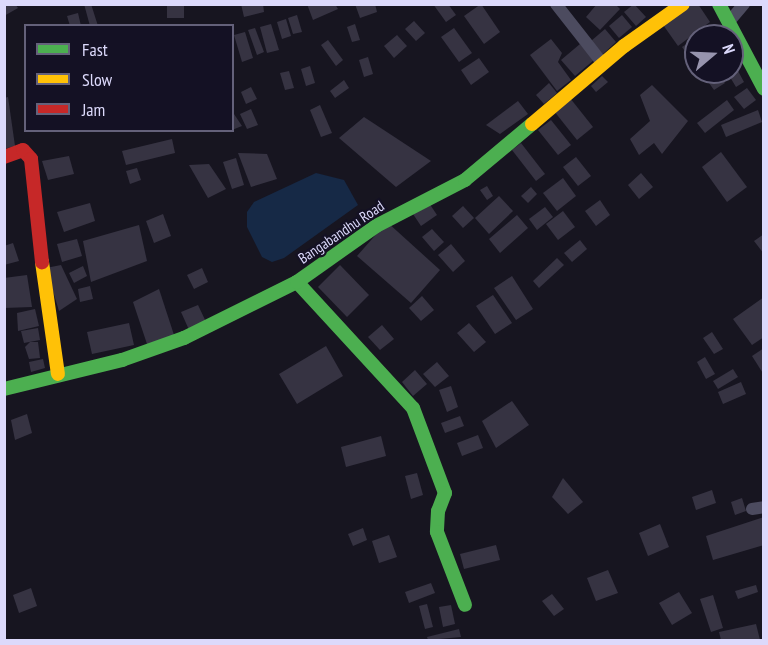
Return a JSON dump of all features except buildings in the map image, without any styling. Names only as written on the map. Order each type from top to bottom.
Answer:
[{"type":"street","points":[[556,4],[603,64]]},
{"type":"street","name":"Bangabandhu Road","points":[[4,389],[122,360],[184,338],[297,282],[376,226],[465,180],[603,64],[683,4]]},
{"type":"street","points":[[719,4],[764,89]]},
{"type":"street","points":[[728,23],[744,4]]},
{"type":"street","points":[[4,156],[23,150],[31,159],[37,230],[58,374]]},
{"type":"street","points":[[297,282],[413,408],[433,453],[445,493],[438,511],[437,532],[465,605]]},
{"type":"water","points":[[316,173],[344,180],[358,205],[284,258],[272,262],[262,257],[247,227],[247,212],[254,202]]},
{"type":"traffic: fast","points":[[719,4],[764,89]]},
{"type":"traffic: fast","points":[[4,389],[122,360],[184,338],[297,282],[376,226],[465,180],[532,124]]},
{"type":"traffic: fast","points":[[297,282],[413,408],[445,493],[438,511],[437,532],[465,605]]},
{"type":"traffic: slow","points":[[532,124],[624,46],[683,4]]},
{"type":"traffic: slow","points":[[42,262],[58,374]]},
{"type":"traffic: jam","points":[[4,157],[23,150],[31,159],[42,262]]}]
